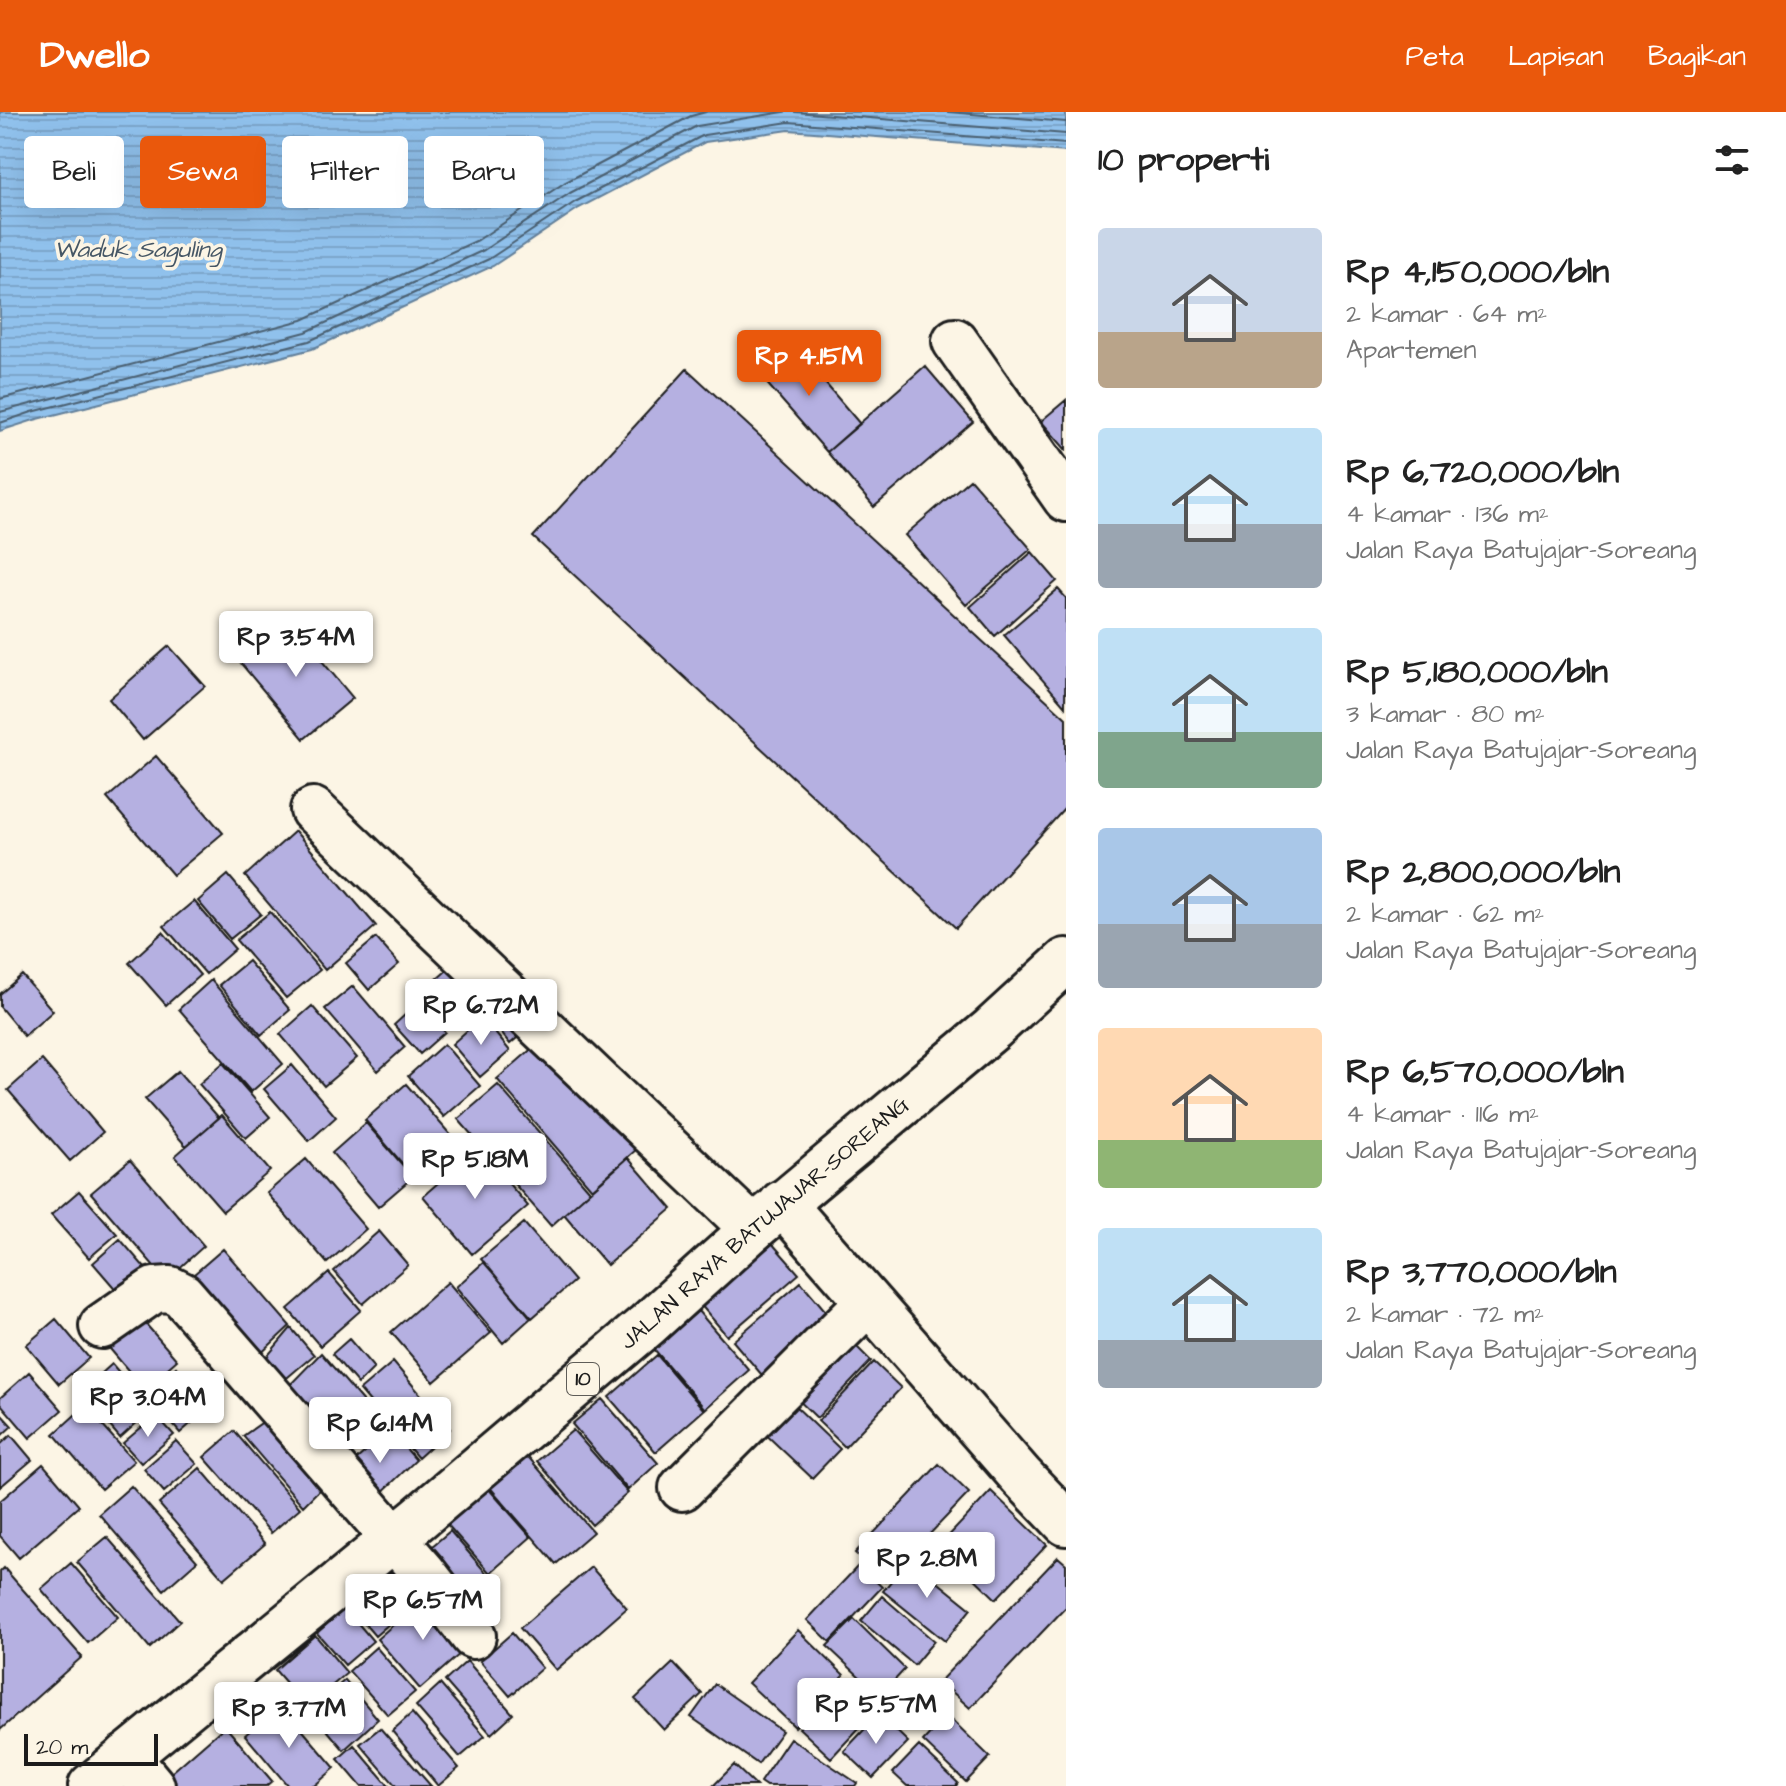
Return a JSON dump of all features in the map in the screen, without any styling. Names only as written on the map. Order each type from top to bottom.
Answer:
[{"type":"main road","points":[[955,341],[1066,499]]},
{"type":"main road","points":[[313,810],[868,1302],[1066,1523]]},
{"type":"main road","name":"JALAN RAYA BATUJAJAR-SOREANG","points":[[91,1786],[140,1771],[392,1538],[647,1325],[768,1216],[992,1029],[1066,961]]},
{"type":"main road","points":[[102,1326],[154,1290],[170,1289],[182,1295],[473,1636]]},
{"type":"main road","points":[[682,1488],[868,1302]]},
{"type":"water","name":"Waduk Saguling","points":[[0,112],[1066,112],[1066,152],[789,130],[705,142],[579,208],[493,266],[312,349],[0,431]]},
{"type":"building","points":[[791,343],[860,424],[827,452],[757,372]]},
{"type":"building","points":[[925,366],[973,422],[874,507],[827,452]]},
{"type":"building","points":[[687,369],[1066,718],[1066,807],[956,928],[533,537]]},
{"type":"building","points":[[1066,400],[1066,450],[1041,421]]},
{"type":"building","points":[[970,479],[1031,549],[966,605],[905,535]]},
{"type":"building","points":[[1032,552],[1057,581],[995,636],[970,607]]},
{"type":"building","points":[[1058,589],[1066,598],[1065,706],[1004,635]]},
{"type":"building","points":[[287,619],[353,698],[304,739],[238,660]]},
{"type":"building","points":[[169,646],[205,686],[143,740],[109,699]]},
{"type":"building","points":[[156,756],[223,833],[173,875],[107,798]]},
{"type":"building","points":[[295,831],[376,926],[325,970],[245,876]]},
{"type":"building","points":[[228,875],[261,914],[230,939],[198,901]]},
{"type":"building","points":[[194,901],[235,949],[206,974],[164,926]]},
{"type":"building","points":[[270,912],[320,970],[286,998],[236,940]]},
{"type":"building","points":[[163,932],[200,975],[166,1005],[129,963]]},
{"type":"building","points":[[376,938],[399,964],[369,990],[346,963]]},
{"type":"building","points":[[248,961],[290,1010],[261,1035],[219,985]]},
{"type":"building","points":[[454,964],[481,995],[446,1026],[419,995]]},
{"type":"building","points":[[22,975],[53,1011],[24,1036],[0,1007],[0,994]]},
{"type":"building","points":[[211,980],[283,1064],[251,1092],[179,1009]]},
{"type":"building","points":[[353,986],[405,1047],[378,1071],[325,1009]]},
{"type":"building","points":[[419,1002],[445,1032],[420,1054],[394,1025]]},
{"type":"building","points":[[312,1006],[357,1058],[324,1086],[280,1034]]},
{"type":"building","points":[[502,1007],[524,1032],[510,1044],[489,1018]]},
{"type":"building","points":[[482,1017],[510,1051],[480,1077],[452,1044]]},
{"type":"building","points":[[543,1039],[637,1149],[592,1189],[497,1079]]},
{"type":"building","points":[[444,1044],[480,1086],[444,1117],[408,1076]]},
{"type":"building","points":[[42,1060],[103,1132],[70,1161],[8,1090]]},
{"type":"building","points":[[223,1063],[270,1117],[246,1138],[199,1084]]},
{"type":"building","points":[[292,1065],[336,1117],[309,1141],[264,1089]]},
{"type":"building","points":[[178,1071],[219,1118],[186,1146],[145,1099]]},
{"type":"building","points":[[406,1084],[455,1140],[413,1176],[365,1120]]},
{"type":"building","points":[[498,1085],[590,1191],[551,1226],[458,1119]]},
{"type":"building","points":[[222,1115],[270,1171],[223,1211],[175,1156]]},
{"type":"building","points":[[366,1123],[413,1177],[378,1207],[332,1153]]},
{"type":"building","points":[[478,1148],[528,1206],[472,1254],[423,1196]]},
{"type":"building","points":[[628,1158],[672,1209],[607,1265],[564,1214]]},
{"type":"building","points":[[306,1159],[366,1229],[327,1263],[267,1193]]},
{"type":"building","points":[[130,1160],[204,1246],[166,1280],[91,1193]]},
{"type":"building","points":[[79,1191],[117,1234],[89,1258],[51,1215]]},
{"type":"building","points":[[524,1223],[574,1281],[532,1318],[481,1259]]},
{"type":"building","points":[[379,1231],[408,1265],[363,1304],[334,1271]]},
{"type":"building","points":[[120,1239],[145,1268],[118,1292],[93,1263]]},
{"type":"building","points":[[771,1242],[799,1274],[727,1336],[700,1304]]},
{"type":"building","points":[[223,1249],[290,1326],[254,1360],[179,1287]]},
{"type":"building","points":[[484,1262],[531,1318],[503,1343],[456,1287]]},
{"type":"building","points":[[329,1273],[361,1310],[320,1346],[288,1309]]},
{"type":"building","points":[[448,1282],[491,1333],[434,1382],[391,1332]]},
{"type":"building","points":[[801,1282],[835,1322],[767,1381],[733,1341]]},
{"type":"building","points":[[698,1311],[749,1370],[705,1409],[654,1349]]},
{"type":"building","points":[[138,1315],[177,1360],[144,1389],[105,1343]]},
{"type":"building","points":[[56,1319],[89,1358],[59,1384],[26,1345]]},
{"type":"building","points":[[291,1328],[314,1355],[275,1388],[259,1366]]},
{"type":"building","points":[[844,1334],[871,1361],[817,1418],[789,1391]]},
{"type":"building","points":[[349,1339],[374,1368],[358,1384],[332,1354]]},
{"type":"building","points":[[321,1353],[383,1425],[339,1462],[284,1391]]},
{"type":"building","points":[[657,1355],[704,1410],[656,1452],[609,1397]]},
{"type":"building","points":[[393,1362],[450,1429],[418,1458],[360,1390]]},
{"type":"building","points":[[874,1362],[901,1388],[845,1447],[818,1421]]},
{"type":"building","points":[[112,1364],[151,1410],[120,1438],[81,1392]]},
{"type":"building","points":[[176,1367],[211,1406],[180,1433],[146,1393]]},
{"type":"building","points":[[29,1372],[62,1410],[30,1438],[0,1403],[0,1398]]},
{"type":"building","points":[[787,1398],[840,1449],[812,1478],[759,1428]]},
{"type":"building","points":[[602,1399],[658,1463],[628,1490],[572,1424]]},
{"type":"building","points":[[85,1406],[134,1461],[101,1489],[54,1434]]},
{"type":"building","points":[[0,1413],[12,1426],[0,1437]]},
{"type":"building","points":[[156,1415],[174,1435],[141,1463],[123,1443]]},
{"type":"building","points":[[267,1419],[319,1490],[303,1506],[243,1436]]},
{"type":"building","points":[[390,1430],[416,1460],[376,1498],[341,1473]]},
{"type":"building","points":[[573,1430],[628,1493],[592,1525],[537,1461]]},
{"type":"building","points":[[234,1431],[300,1508],[271,1533],[204,1457]]},
{"type":"building","points":[[11,1435],[32,1460],[0,1487],[0,1445]]},
{"type":"building","points":[[176,1441],[197,1464],[164,1492],[144,1469]]},
{"type":"building","points":[[524,1452],[593,1532],[556,1564],[487,1484]]},
{"type":"building","points":[[43,1464],[79,1506],[19,1558],[0,1536],[0,1501]]},
{"type":"building","points":[[939,1464],[969,1493],[885,1581],[855,1553]]},
{"type":"building","points":[[200,1468],[265,1544],[224,1579],[159,1504]]},
{"type":"building","points":[[131,1486],[197,1561],[164,1590],[99,1514]]},
{"type":"building","points":[[487,1487],[531,1537],[490,1573],[446,1523]]},
{"type":"building","points":[[991,1491],[1047,1545],[996,1599],[940,1545]]},
{"type":"building","points":[[450,1531],[501,1590],[469,1617],[418,1558]]},
{"type":"building","points":[[107,1537],[180,1621],[150,1648],[77,1562]]},
{"type":"building","points":[[1058,1557],[1066,1564],[1066,1607],[970,1708],[940,1681]]},
{"type":"building","points":[[909,1559],[971,1609],[945,1641],[883,1591]]},
{"type":"building","points":[[71,1563],[118,1617],[88,1643],[41,1589]]},
{"type":"building","points":[[404,1563],[427,1591],[375,1636],[352,1609]]},
{"type":"building","points":[[859,1565],[882,1587],[830,1642],[807,1620]]},
{"type":"building","points":[[591,1567],[627,1608],[556,1670],[520,1628]]},
{"type":"building","points":[[4,1568],[82,1657],[0,1730],[0,1572]]},
{"type":"building","points":[[426,1596],[469,1646],[420,1689],[377,1639]]},
{"type":"building","points":[[882,1596],[934,1641],[914,1665],[861,1621]]},
{"type":"building","points":[[345,1608],[373,1641],[345,1665],[317,1633]]},
{"type":"building","points":[[854,1619],[905,1669],[880,1696],[827,1646]]},
{"type":"building","points":[[798,1630],[844,1675],[795,1727],[748,1683]]},
{"type":"building","points":[[512,1633],[542,1668],[510,1696],[480,1661]]},
{"type":"building","points":[[315,1635],[347,1673],[307,1707],[275,1670]]},
{"type":"building","points":[[376,1647],[415,1692],[388,1715],[349,1671]]},
{"type":"building","points":[[467,1661],[513,1714],[491,1734],[445,1681]]},
{"type":"building","points":[[673,1663],[702,1694],[664,1730],[635,1699]]},
{"type":"building","points":[[345,1680],[378,1719],[344,1750],[310,1710]]},
{"type":"building","points":[[844,1680],[875,1711],[831,1758],[799,1728]]},
{"type":"building","points":[[440,1684],[485,1736],[460,1757],[416,1706]]},
{"type":"building","points":[[715,1684],[782,1731],[758,1764],[691,1717]]},
{"type":"building","points":[[280,1704],[335,1768],[314,1786],[288,1786],[245,1735]]},
{"type":"building","points":[[412,1713],[459,1768],[438,1786],[392,1731]]},
{"type":"building","points":[[879,1714],[908,1742],[873,1778],[844,1751]]},
{"type":"building","points":[[947,1715],[990,1757],[966,1782],[923,1741]]},
{"type":"building","points":[[225,1726],[272,1781],[266,1786],[171,1786],[164,1779]]},
{"type":"building","points":[[380,1728],[431,1786],[396,1786],[360,1744]]},
{"type":"building","points":[[790,1738],[857,1783],[855,1786],[766,1786],[760,1782]]},
{"type":"building","points":[[354,1745],[389,1786],[361,1786],[338,1759]]},
{"type":"building","points":[[919,1746],[958,1783],[956,1786],[907,1786],[893,1773]]},
{"type":"building","points":[[734,1765],[756,1786],[713,1786]]}]
